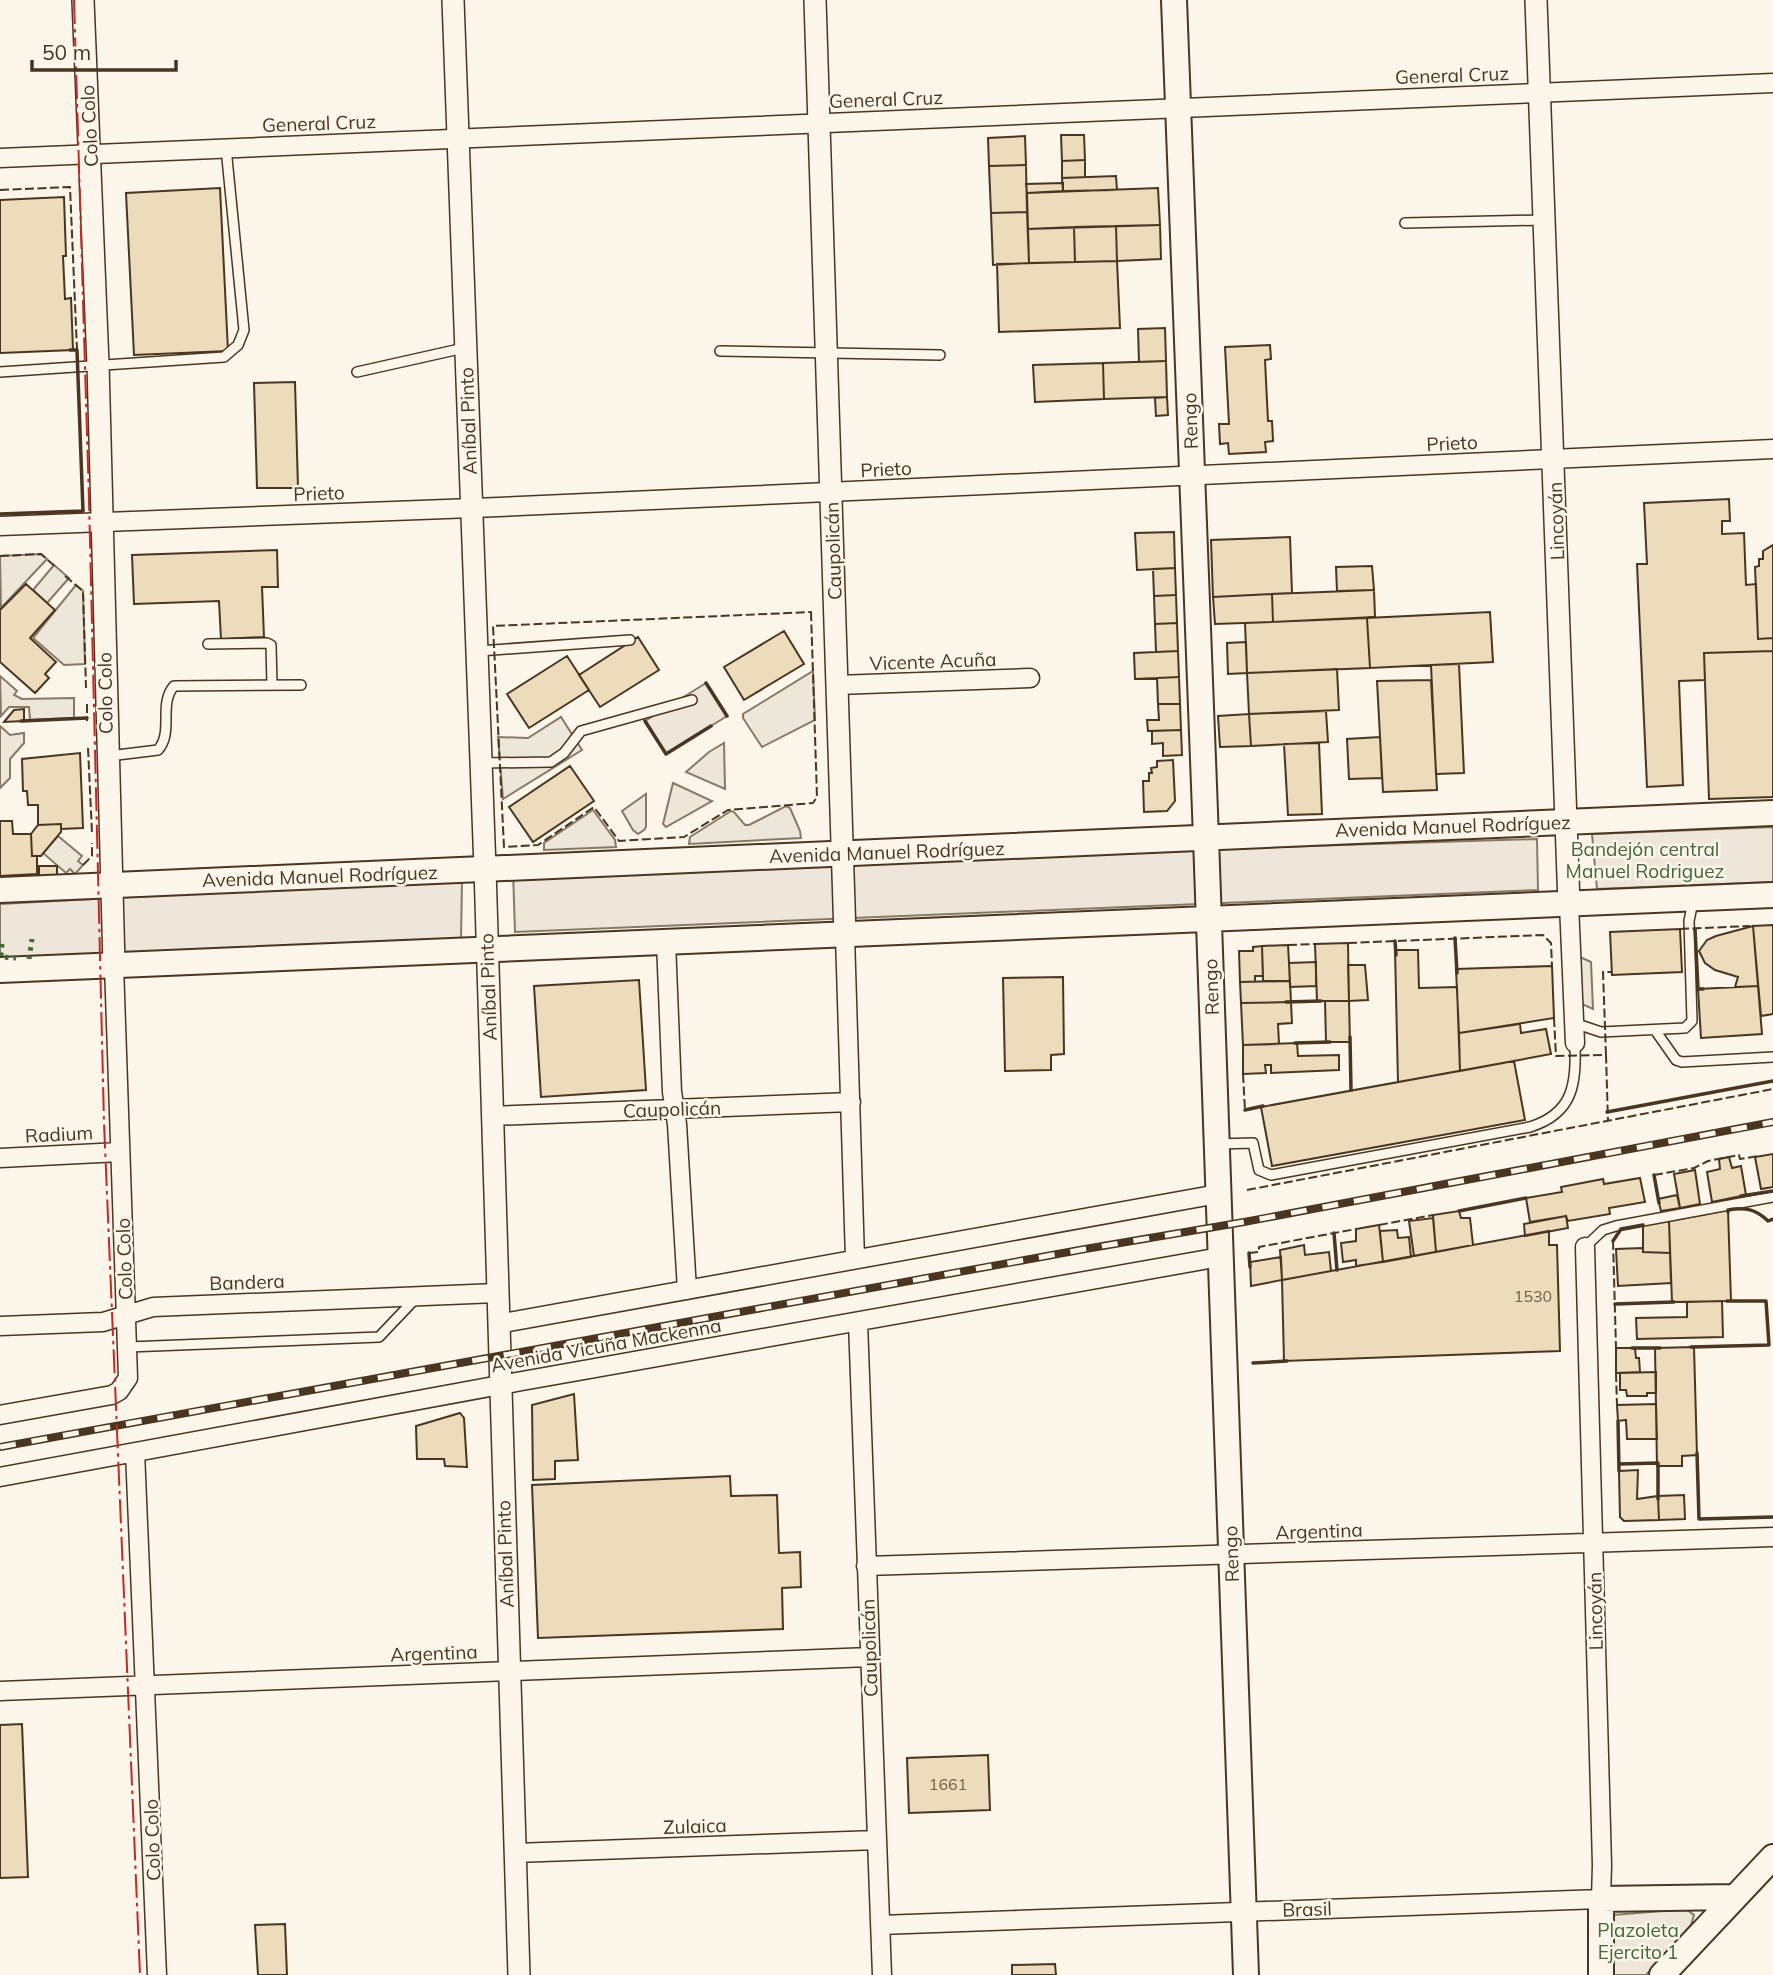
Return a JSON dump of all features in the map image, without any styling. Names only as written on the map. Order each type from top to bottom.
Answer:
[{"type":"main road","name":"Rengo","points":[[1174,0],[1246,1975]]},
{"type":"main road","name":"Avenida Manuel Rodríguez","points":[[0,890],[1773,813]]},
{"type":"main road","points":[[0,970],[1773,895]]},
{"type":"main road","points":[[1662,1975],[1773,1857]]},
{"type":"main road","name":"Brasil","points":[[1601,1899],[1734,1897]]},
{"type":"main road","name":"Lincoyán","points":[[1601,1899],[1601,1975]]},
{"type":"street","name":"Colo Colo","points":[[0,1415],[112,1395],[125,1385],[128,1378],[110,885],[98,365],[83,0]]},
{"type":"street","name":"Aníbal Pinto","points":[[453,0],[485,869],[519,1975]]},
{"type":"street","name":"Caupolicán","points":[[815,0],[855,1259]]},
{"type":"street","name":"Lincoyán","points":[[1536,0],[1575,1043]]},
{"type":"street","name":"General Cruz","points":[[0,158],[1773,83]]},
{"type":"street","name":"Prieto","points":[[0,526],[472,509],[1773,449]]},
{"type":"street","name":"Vicente Acuña","points":[[837,685],[1030,678]]},
{"type":"street","points":[[666,942],[687,1290]]},
{"type":"street","name":"Caupolicán","points":[[492,1116],[851,1102]]},
{"type":"street","name":"Radium","points":[[0,1158],[121,1152]]},
{"type":"street","name":"Avenida Vicuña Mackenna","points":[[498,1324],[1218,1194]]},
{"type":"street","name":"Lincoyán","points":[[1585,1247],[1601,1899]]},
{"type":"street","name":"Avenida Vicuña Mackenna","points":[[0,1477],[500,1385],[1220,1258]]},
{"type":"street","name":"Bandera","points":[[0,1326],[103,1322],[153,1307],[497,1293]]},
{"type":"street","name":"Caupolicán","points":[[858,1321],[882,1975]]},
{"type":"street","name":"Colo Colo","points":[[135,1452],[157,1975]]},
{"type":"street","name":"Argentina","points":[[866,1566],[1773,1537]]},
{"type":"street","name":"Argentina","points":[[0,1691],[870,1657]]},
{"type":"street","name":"Zulaica","points":[[515,1853],[877,1840]]},
{"type":"street","name":"Brasil","points":[[880,1924],[1601,1899]]},
{"type":"lane","points":[[0,372],[224,357],[238,345],[244,330],[226,148]]},
{"type":"lane","points":[[1405,223],[1544,220]]},
{"type":"lane","points":[[357,372],[466,348]]},
{"type":"lane","points":[[720,351],[940,355]]},
{"type":"lane","points":[[477,652],[631,640]]},
{"type":"lane","points":[[208,644],[271,645],[272,685]]},
{"type":"lane","points":[[107,756],[158,750],[164,740],[168,693],[174,686],[301,685]]},
{"type":"lane","points":[[481,763],[551,762],[564,753],[582,731],[692,701]]},
{"type":"lane","points":[[1574,1023],[1601,1032],[1685,1028],[1692,1021],[1689,921],[1694,898]]},
{"type":"lane","points":[[1655,1030],[1676,1060],[1682,1062],[1773,1057]]},
{"type":"lane","points":[[1217,1144],[1253,1143],[1259,1170],[1271,1175],[1530,1127],[1545,1122],[1560,1111],[1568,1100],[1576,1073],[1575,1043]]},
{"type":"lane","points":[[1585,1247],[1603,1230],[1616,1226],[1773,1197]]},
{"type":"lane","points":[[128,1347],[379,1337],[418,1296]]},
{"type":"green space","points":[[706,683],[727,716],[666,754],[645,721]]},
{"type":"green space","points":[[724,743],[725,789],[686,772],[709,752]]},
{"type":"green space","points":[[673,783],[712,801],[666,827],[663,824]]},
{"type":"green space","points":[[646,794],[646,827],[638,834],[622,811]]},
{"type":"green space","name":"Bandejón central Manuel Rodriguez","points":[[1773,827],[1773,882],[1597,889],[1592,834]]},
{"type":"green space","name":"Bandejón central Manuel Rodriguez","points":[[1537,839],[1538,890],[515,932],[513,871]]},
{"type":"green space","points":[[462,879],[461,941],[0,959],[0,904]]},
{"type":"green space","name":"Plazoleta Ejercito 1","points":[[1686,1909],[1694,1915],[1691,1925],[1646,1975],[1610,1975],[1610,1921],[1613,1915]]},
{"type":"shaded area","points":[[41,554],[47,559],[1,608],[0,556]]},
{"type":"shaded area","points":[[54,565],[69,578],[47,603],[33,590]]},
{"type":"shaded area","points":[[76,585],[83,591],[85,664],[64,665],[33,638]]},
{"type":"shaded area","points":[[813,671],[815,720],[762,747],[743,714]]},
{"type":"shaded area","points":[[0,676],[17,691],[14,695],[22,699],[74,698],[74,718],[30,720],[29,707],[9,707],[1,716]]},
{"type":"shaded area","points":[[561,717],[582,750],[503,799],[498,737],[528,738]]},
{"type":"shaded area","points":[[0,726],[10,735],[24,733],[24,743],[10,759],[10,778],[0,788]]},
{"type":"shaded area","points":[[786,806],[790,808],[801,838],[689,844],[690,837],[731,811],[745,825],[749,825]]},
{"type":"shaded area","points":[[593,810],[615,840],[616,847],[544,850],[544,843]]},
{"type":"shaded area","points":[[58,836],[82,856],[78,861],[83,865],[75,874],[70,869],[66,873],[43,853]]},
{"type":"shaded area","points":[[1571,953],[1591,962],[1593,1009],[1573,1000]]},
{"type":"building","points":[[1061,135],[1084,135],[1085,160],[1062,161]]},
{"type":"building","points":[[1025,136],[1026,165],[989,166],[988,138]]},
{"type":"building","points":[[1085,160],[1085,178],[1062,178],[1062,161]]},
{"type":"building","points":[[1026,165],[1027,212],[991,213],[989,166]]},
{"type":"building","points":[[1116,176],[1117,190],[1063,191],[1062,178]]},
{"type":"building","points":[[1063,183],[1063,191],[1027,193],[1026,184]]},
{"type":"building","points":[[220,188],[228,351],[134,355],[126,193]]},
{"type":"building","points":[[1158,188],[1160,225],[1028,229],[1027,193]]},
{"type":"building","points":[[64,197],[65,299],[71,298],[73,350],[0,353],[0,200]]},
{"type":"building","points":[[1027,212],[1029,263],[993,265],[991,213]]},
{"type":"building","points":[[1160,225],[1161,259],[1117,261],[1116,226]]},
{"type":"building","points":[[1116,226],[1117,261],[1075,262],[1074,227]]},
{"type":"building","points":[[1074,227],[1075,262],[1029,263],[1028,229]]},
{"type":"building","points":[[1117,261],[1120,328],[999,332],[997,264]]},
{"type":"building","points":[[1165,328],[1166,361],[1139,362],[1138,329]]},
{"type":"building","points":[[1270,345],[1271,359],[1265,360],[1268,421],[1272,421],[1273,441],[1265,442],[1266,452],[1229,454],[1228,443],[1220,444],[1219,424],[1229,424],[1225,347]]},
{"type":"building","points":[[1166,361],[1167,397],[1104,399],[1103,363]]},
{"type":"building","points":[[1103,363],[1104,399],[1035,402],[1033,365]]},
{"type":"building","points":[[295,382],[298,488],[257,488],[254,383]]},
{"type":"building","points":[[1167,397],[1168,415],[1156,416],[1155,398]]},
{"type":"building","points":[[1729,499],[1730,521],[1722,521],[1722,534],[1744,533],[1746,585],[1756,584],[1758,639],[1773,638],[1773,651],[1704,653],[1705,680],[1679,681],[1683,785],[1647,787],[1637,564],[1647,564],[1644,503]]},
{"type":"building","points":[[1174,532],[1175,568],[1137,570],[1135,533]]},
{"type":"building","points":[[1290,537],[1292,593],[1213,597],[1211,540]]},
{"type":"building","points":[[1773,545],[1773,638],[1758,639],[1755,567],[1759,566],[1759,559],[1763,559],[1763,551]]},
{"type":"building","points":[[277,550],[278,587],[262,587],[264,637],[221,639],[219,601],[134,604],[132,555]]},
{"type":"building","points":[[1372,566],[1374,590],[1337,591],[1336,567]]},
{"type":"building","points":[[1175,568],[1176,595],[1154,596],[1153,569]]},
{"type":"building","points":[[26,584],[55,610],[30,638],[56,662],[45,674],[49,678],[35,693],[0,662],[0,610]]},
{"type":"building","points":[[1374,590],[1375,617],[1273,622],[1272,594]]},
{"type":"building","points":[[1272,594],[1273,622],[1215,624],[1213,597]]},
{"type":"building","points":[[1176,595],[1177,623],[1155,624],[1154,596]]},
{"type":"building","points":[[1490,612],[1493,662],[1370,668],[1367,618]]},
{"type":"building","points":[[1367,618],[1370,668],[1247,673],[1245,623]]},
{"type":"building","points":[[1177,623],[1178,651],[1156,652],[1155,624]]},
{"type":"building","points":[[784,631],[804,664],[744,700],[724,667]]},
{"type":"building","points":[[638,637],[659,670],[600,707],[579,675]]},
{"type":"building","points":[[1246,642],[1247,673],[1228,674],[1227,643]]},
{"type":"building","points":[[1178,651],[1179,677],[1135,679],[1134,653]]},
{"type":"building","points":[[1773,651],[1773,797],[1709,799],[1704,653]]},
{"type":"building","points":[[567,656],[589,690],[529,728],[507,694]]},
{"type":"building","points":[[1459,664],[1464,773],[1436,774],[1431,665]]},
{"type":"building","points":[[1337,669],[1339,710],[1249,714],[1247,673]]},
{"type":"building","points":[[1179,677],[1180,704],[1158,704],[1157,678]]},
{"type":"building","points":[[1431,680],[1437,790],[1383,792],[1377,681]]},
{"type":"building","points":[[1158,704],[1180,704],[1181,730],[1148,731],[1147,720],[1159,720]]},
{"type":"building","points":[[24,709],[24,721],[4,722],[14,710]]},
{"type":"building","points":[[1326,711],[1328,742],[1251,746],[1249,714]]},
{"type":"building","points":[[1249,714],[1251,746],[1220,747],[1218,716]]},
{"type":"building","points":[[1181,730],[1182,755],[1163,756],[1163,743],[1152,744],[1152,731]]},
{"type":"building","points":[[1380,737],[1382,778],[1349,779],[1347,739]]},
{"type":"building","points":[[1319,743],[1322,814],[1288,815],[1284,744]]},
{"type":"building","points":[[80,753],[83,828],[61,829],[61,824],[38,825],[38,805],[28,805],[27,791],[23,791],[22,759]]},
{"type":"building","points":[[1173,760],[1175,801],[1167,811],[1144,812],[1143,781],[1149,781],[1151,768],[1157,767],[1157,761]]},
{"type":"building","points":[[570,766],[594,801],[533,842],[509,807]]},
{"type":"building","points":[[0,821],[12,821],[13,834],[31,834],[32,856],[37,856],[37,874],[0,876]]},
{"type":"building","points":[[61,824],[61,832],[41,856],[32,856],[31,834],[38,825]]},
{"type":"building","points":[[39,866],[57,866],[57,880],[39,881]]},
{"type":"building","points":[[1773,925],[1773,1014],[1761,1016],[1753,926]]},
{"type":"building","points":[[1753,926],[1758,986],[1735,987],[1738,977],[1715,970],[1705,963],[1699,951],[1707,940]]},
{"type":"building","points":[[1680,929],[1682,972],[1612,975],[1610,932]]},
{"type":"building","points":[[1348,943],[1349,1001],[1317,1001],[1315,944]]},
{"type":"building","points":[[1288,945],[1290,981],[1263,981],[1262,946]]},
{"type":"building","points":[[1262,946],[1263,976],[1255,976],[1255,982],[1240,982],[1239,951],[1253,951],[1253,947]]},
{"type":"building","points":[[1395,950],[1418,950],[1419,988],[1457,987],[1460,1071],[1398,1082]]},
{"type":"building","points":[[1316,962],[1316,986],[1290,987],[1289,963]]},
{"type":"building","points":[[1348,965],[1365,965],[1368,1000],[1349,1001]]},
{"type":"building","points":[[1552,966],[1554,1018],[1459,1033],[1456,969]]},
{"type":"building","points":[[1063,977],[1064,1054],[1051,1055],[1051,1070],[1005,1071],[1003,978]]},
{"type":"building","points":[[639,980],[646,1090],[541,1097],[534,986]]},
{"type":"building","points":[[1290,981],[1291,1002],[1241,1003],[1240,982]]},
{"type":"building","points":[[1758,986],[1762,1034],[1701,1038],[1698,989]]},
{"type":"building","points":[[1325,1001],[1349,1001],[1350,1042],[1326,1042]]},
{"type":"building","points":[[1291,1002],[1292,1023],[1278,1024],[1279,1044],[1243,1045],[1241,1003]]},
{"type":"building","points":[[1520,1024],[1521,1033],[1546,1029],[1551,1054],[1460,1071],[1459,1033]]},
{"type":"building","points":[[1297,1043],[1298,1056],[1339,1055],[1339,1070],[1271,1073],[1271,1065],[1265,1065],[1266,1073],[1243,1074],[1243,1045]]},
{"type":"building","points":[[1514,1061],[1525,1120],[1272,1166],[1261,1107]]},
{"type":"building","points":[[1773,1154],[1773,1187],[1761,1189],[1755,1157]]},
{"type":"building","points":[[1729,1157],[1732,1168],[1741,1166],[1746,1195],[1712,1202],[1707,1172],[1720,1169],[1719,1159]]},
{"type":"building","points":[[1695,1170],[1700,1204],[1680,1208],[1674,1174]]},
{"type":"building","points":[[1640,1178],[1645,1202],[1609,1208],[1610,1214],[1568,1221],[1566,1216],[1530,1222],[1526,1198],[1562,1192],[1561,1187],[1603,1179],[1604,1184]]},
{"type":"building","points":[[1677,1195],[1680,1208],[1661,1211],[1658,1199]]},
{"type":"building","points":[[1728,1210],[1731,1301],[1672,1302],[1669,1221]]},
{"type":"building","points":[[1459,1211],[1461,1218],[1470,1218],[1473,1245],[1436,1252],[1433,1215]]},
{"type":"building","points":[[1566,1216],[1568,1228],[1525,1236],[1524,1224]]},
{"type":"building","points":[[1433,1218],[1436,1252],[1414,1256],[1409,1221]]},
{"type":"building","points":[[1669,1221],[1670,1253],[1643,1252],[1643,1225]]},
{"type":"building","points":[[1379,1225],[1383,1262],[1356,1266],[1356,1260],[1343,1262],[1341,1243],[1356,1241],[1356,1229]]},
{"type":"building","points":[[1397,1230],[1398,1238],[1409,1237],[1411,1257],[1383,1262],[1380,1231]]},
{"type":"building","points":[[1549,1231],[1549,1245],[1557,1245],[1560,1351],[1284,1361],[1282,1280]]},
{"type":"building","points":[[1304,1245],[1305,1255],[1329,1252],[1331,1271],[1282,1280],[1280,1250]]},
{"type":"building","points":[[1643,1248],[1643,1252],[1670,1253],[1671,1283],[1618,1286],[1616,1249]]},
{"type":"building","points":[[1281,1257],[1282,1280],[1251,1286],[1250,1262]]},
{"type":"building","points":[[1722,1301],[1723,1337],[1637,1339],[1636,1318],[1687,1317],[1687,1302]]},
{"type":"building","points":[[1694,1347],[1697,1455],[1682,1456],[1682,1466],[1657,1466],[1655,1348]]},
{"type":"building","points":[[1616,1348],[1635,1348],[1640,1372],[1616,1373]]},
{"type":"building","points":[[1656,1372],[1656,1393],[1627,1396],[1626,1390],[1620,1390],[1620,1373]]},
{"type":"building","points":[[574,1394],[578,1460],[555,1461],[555,1479],[533,1480],[532,1405]]},
{"type":"building","points":[[1656,1404],[1657,1439],[1627,1439],[1626,1420],[1618,1421],[1617,1405]]},
{"type":"building","points":[[460,1413],[464,1418],[467,1467],[445,1466],[444,1459],[417,1459],[416,1426]]},
{"type":"building","points":[[1638,1470],[1637,1499],[1658,1496],[1659,1520],[1624,1521],[1620,1517],[1619,1471]]},
{"type":"building","points":[[730,1476],[731,1496],[777,1495],[779,1553],[800,1552],[801,1587],[782,1588],[783,1629],[538,1638],[532,1485]]},
{"type":"building","points":[[1684,1495],[1685,1519],[1659,1520],[1658,1496]]},
{"type":"building","points":[[22,1724],[28,1877],[0,1878],[0,1725]]},
{"type":"building","points":[[988,1755],[990,1810],[909,1813],[907,1758]]},
{"type":"building","points":[[285,1924],[287,1975],[258,1975],[255,1925]]},
{"type":"building","points":[[1055,1964],[1056,1975],[1012,1975],[1012,1965]]},
{"type":"railway","points":[[0,1447],[1244,1222],[1773,1122]]},
{"type":"hedge","points":[[29,959],[32,939]]},
{"type":"hedge","points":[[2,944],[1,957],[16,958]]},
{"type":"fence","points":[[0,190],[70,187],[77,350]]},
{"type":"fence","points":[[0,556],[41,554],[57,568]]},
{"type":"fence","points":[[65,576],[83,591],[86,688]]},
{"type":"fence","points":[[811,612],[817,797],[813,803],[728,810],[684,837],[619,841],[594,807],[538,845],[504,847],[493,626],[811,612]]},
{"type":"fence","points":[[87,704],[87,721]]},
{"type":"fence","points":[[88,748],[92,833]]},
{"type":"fence","points":[[83,865],[92,856],[92,843]]},
{"type":"fence","points":[[1680,929],[1750,926]]},
{"type":"fence","points":[[1348,943],[1543,935],[1551,943],[1552,966]]},
{"type":"fence","points":[[1288,945],[1315,944]]},
{"type":"fence","points":[[1606,1055],[1603,972],[1612,972]]},
{"type":"fence","points":[[1554,1018],[1556,1056],[1606,1055],[1608,1122]]},
{"type":"fence","points":[[1243,1074],[1245,1110]]},
{"type":"fence","points":[[1247,1190],[1773,1089]]},
{"type":"fence","points":[[1654,1175],[1694,1168],[1708,1161],[1739,1155],[1740,1159],[1759,1156]]},
{"type":"fence","points":[[1379,1225],[1433,1215]]},
{"type":"fence","points":[[1249,1253],[1259,1252],[1259,1247],[1356,1229]]},
{"type":"fence","points":[[1613,1241],[1616,1348]]},
{"type":"fence","points":[[1616,1373],[1617,1405]]},
{"type":"wall","points":[[0,514],[83,511],[77,350],[70,350]]},
{"type":"wall","points":[[706,683],[727,716]]},
{"type":"wall","points":[[21,721],[87,718]]},
{"type":"wall","points":[[645,721],[666,754],[711,726]]},
{"type":"wall","points":[[1695,929],[1698,989],[1703,989]]},
{"type":"wall","points":[[1455,938],[1457,973]]},
{"type":"wall","points":[[1395,941],[1396,955]]},
{"type":"wall","points":[[1286,1002],[1321,1001]]},
{"type":"wall","points":[[1350,1037],[1351,1090]]},
{"type":"wall","points":[[1295,1043],[1330,1042]]},
{"type":"wall","points":[[1607,1112],[1773,1081]]},
{"type":"wall","points":[[1245,1110],[1263,1106]]},
{"type":"wall","points":[[1654,1175],[1659,1203]]},
{"type":"wall","points":[[1741,1196],[1773,1191]]},
{"type":"wall","points":[[1459,1211],[1526,1198]]},
{"type":"wall","points":[[1728,1212],[1745,1209],[1755,1211],[1768,1221],[1773,1219]]},
{"type":"wall","points":[[1613,1241],[1621,1229],[1643,1225]]},
{"type":"wall","points":[[1334,1233],[1337,1270]]},
{"type":"wall","points":[[1249,1253],[1250,1267]]},
{"type":"wall","points":[[1691,1347],[1769,1345],[1766,1301],[1727,1301]]},
{"type":"wall","points":[[1615,1304],[1674,1302]]},
{"type":"wall","points":[[1632,1348],[1660,1348]]},
{"type":"wall","points":[[1253,1363],[1287,1361]]},
{"type":"wall","points":[[1618,1421],[1619,1471]]},
{"type":"wall","points":[[1697,1453],[1699,1519],[1773,1517]]},
{"type":"wall","points":[[1619,1464],[1658,1463]]},
{"type":"wall","points":[[1658,1464],[1658,1499]]},
{"type":"power","points":[[74,0],[104,1123],[140,1975]]}]
